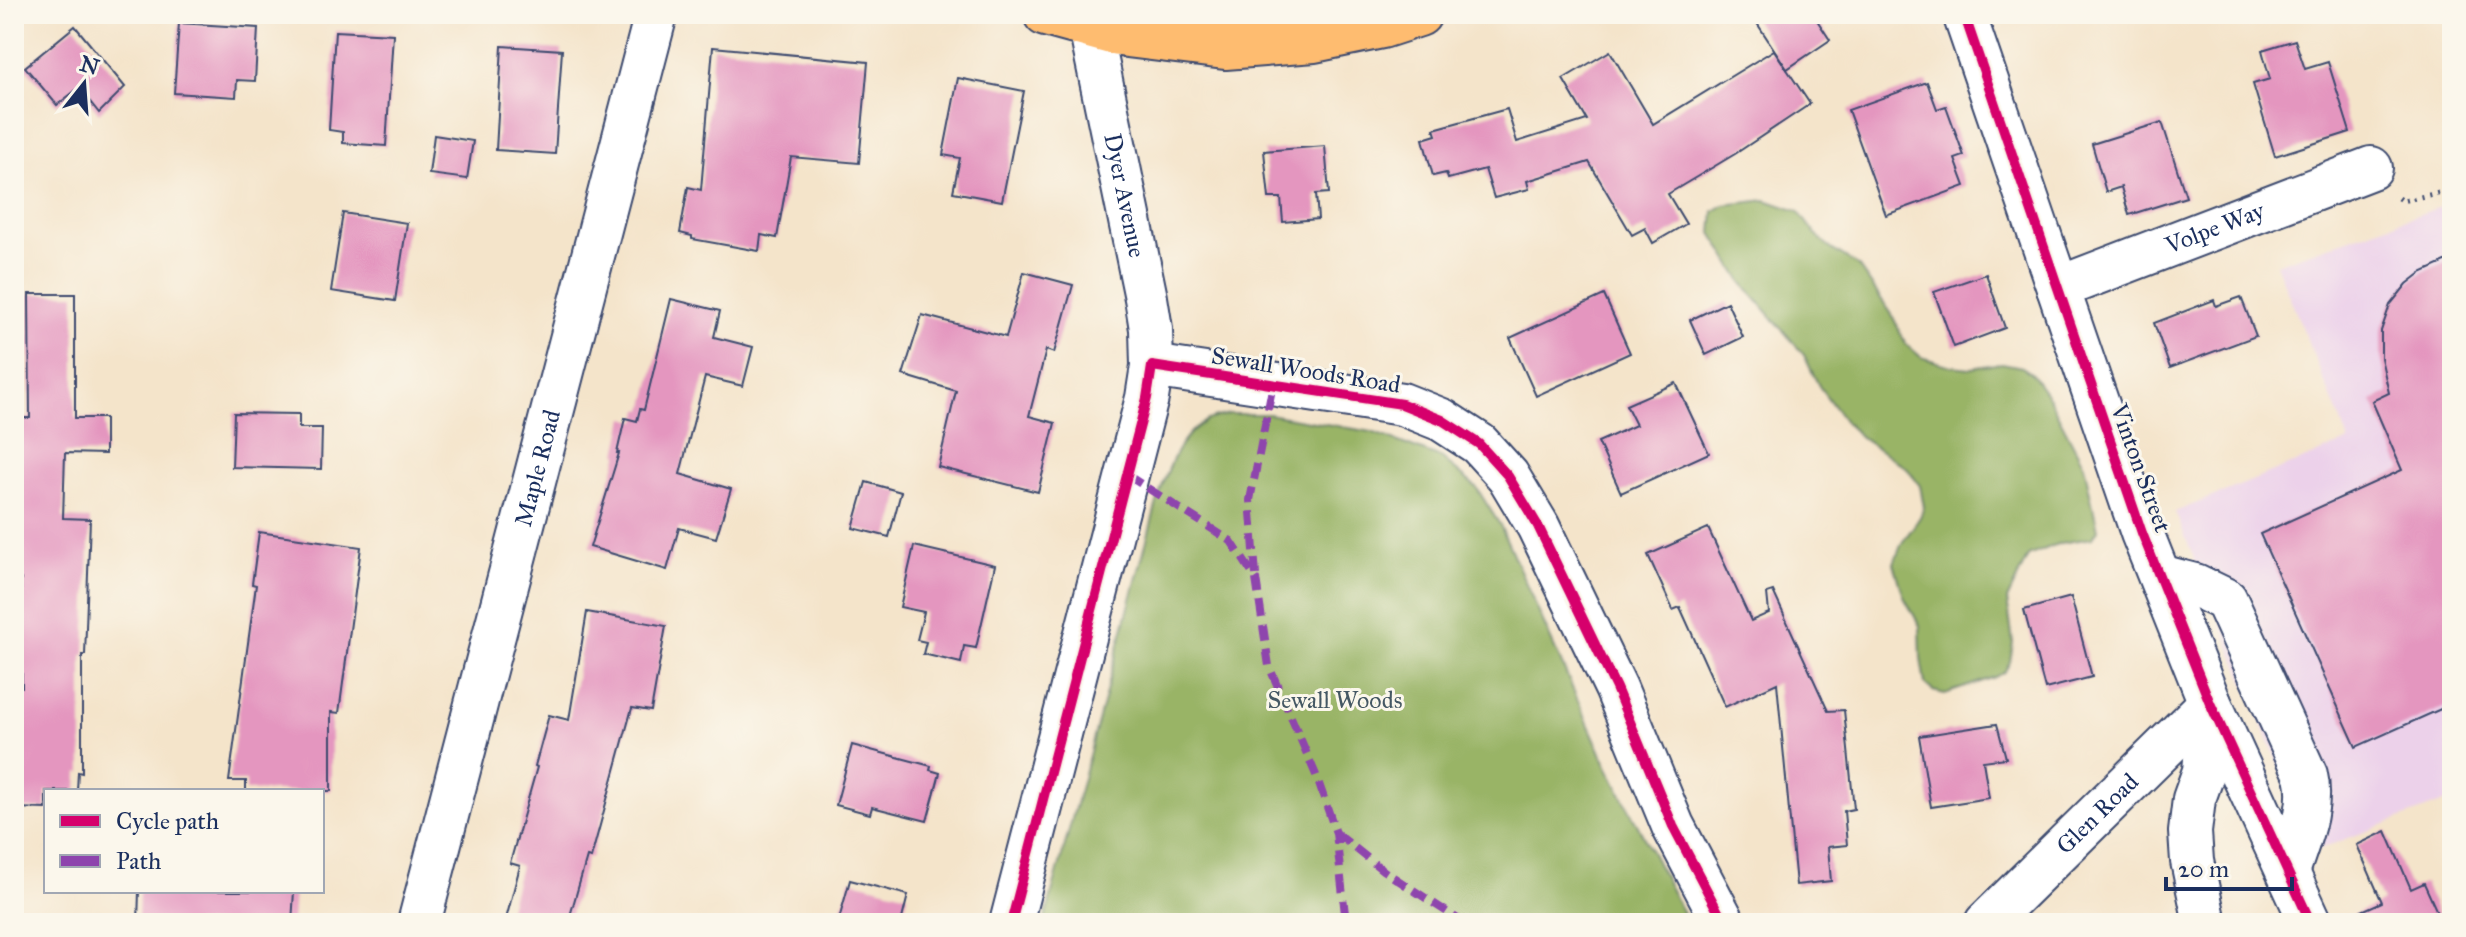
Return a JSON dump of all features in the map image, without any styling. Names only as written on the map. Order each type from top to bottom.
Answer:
[{"type":"main road","points":[[1046,14],[1090,27],[1183,43],[1253,47],[1349,34],[1419,14]]},
{"type":"street","name":"Maple Road","points":[[419,923],[656,14]]},
{"type":"street","name":"Vinton Street","points":[[1964,14],[2121,475],[2210,703],[2311,923]]},
{"type":"street","name":"Dyer Avenue","points":[[1090,27],[1146,298],[1152,366]]},
{"type":"street","name":"Volpe Way","points":[[2058,288],[2371,168]]},
{"type":"street","points":[[1011,923],[1147,398],[1152,366]]},
{"type":"street","name":"Sewall Woods Road","points":[[1152,366],[1391,401],[1442,420],[1479,444],[1508,476],[1538,526],[1616,688],[1673,826],[1724,923]]},
{"type":"street","points":[[2160,576],[2208,590],[2226,600],[2306,775],[2309,786],[2306,810],[2288,872]]},
{"type":"street","points":[[2205,923],[2192,861],[2190,832],[2194,799],[2204,771],[2210,703]]},
{"type":"street","name":"Glen Road","points":[[1986,923],[2210,703]]},
{"type":"shaded area","points":[[2452,203],[2452,799],[2314,851],[2175,512],[2349,441],[2276,264]]},
{"type":"green space","points":[[1766,200],[1798,211],[1830,248],[1858,266],[1891,313],[1906,344],[1921,357],[1971,368],[2002,363],[2022,367],[2031,373],[2049,398],[2084,465],[2098,530],[2092,538],[2060,543],[2028,556],[2007,600],[2013,642],[2010,662],[2005,671],[1995,677],[1945,694],[1933,691],[1925,684],[1920,626],[1904,597],[1894,563],[1924,507],[1920,486],[1907,468],[1863,439],[1846,423],[1819,386],[1804,355],[1742,282],[1712,233],[1714,211],[1724,205]]},
{"type":"green space","name":"Sewall Woods","points":[[1230,414],[1268,414],[1372,432],[1441,458],[1476,487],[1500,525],[1606,764],[1688,923],[1044,923],[1162,485],[1176,454],[1189,435],[1209,420]]},
{"type":"building","points":[[1751,14],[1813,14],[1830,40],[1787,69]]},
{"type":"building","points":[[179,23],[258,28],[255,81],[237,80],[236,97],[174,93]]},
{"type":"building","points":[[75,26],[125,87],[99,113],[79,88],[57,105],[25,67]]},
{"type":"building","points":[[335,31],[393,34],[386,146],[343,143],[343,132],[329,130]]},
{"type":"building","points":[[2295,40],[2305,69],[2328,62],[2350,132],[2275,156],[2253,84],[2270,79],[2262,50]]},
{"type":"building","points":[[502,46],[562,50],[555,154],[496,150]]},
{"type":"building","points":[[713,47],[868,62],[859,163],[791,157],[777,238],[761,235],[759,251],[692,239],[692,236],[680,233],[688,187],[701,190]]},
{"type":"building","points":[[1774,50],[1810,104],[1668,194],[1686,224],[1653,243],[1645,228],[1632,235],[1589,162],[1527,181],[1529,189],[1494,198],[1485,169],[1448,179],[1446,173],[1433,176],[1423,139],[1436,135],[1434,129],[1507,109],[1517,142],[1587,120],[1563,79],[1610,51],[1653,124]]},
{"type":"building","points":[[958,78],[1024,91],[1002,201],[953,192],[960,158],[943,155]]},
{"type":"building","points":[[1927,82],[1937,109],[1946,106],[1964,156],[1955,159],[1965,186],[1886,215],[1848,110]]},
{"type":"building","points":[[2162,122],[2186,197],[2129,215],[2121,187],[2106,192],[2092,144]]},
{"type":"building","points":[[434,135],[473,141],[467,179],[429,174]]},
{"type":"building","points":[[1325,146],[1329,193],[1316,194],[1318,219],[1283,222],[1281,198],[1269,198],[1264,151]]},
{"type":"building","points":[[343,213],[407,223],[395,301],[331,291]]},
{"type":"building","points":[[2452,259],[2452,704],[2356,747],[2260,534],[2402,470],[2372,401],[2389,393],[2381,358],[2381,331],[2390,305],[2407,284],[2421,273]]},
{"type":"building","points":[[1024,272],[1073,285],[1054,353],[1046,350],[1029,416],[1055,423],[1038,492],[938,467],[956,391],[903,375],[922,315],[1006,337]]},
{"type":"building","points":[[1986,274],[2005,328],[1954,347],[1934,292]]},
{"type":"building","points":[[29,294],[75,294],[75,418],[105,418],[105,454],[65,453],[63,518],[90,519],[85,655],[82,655],[82,773],[78,772],[77,789],[44,789],[44,809],[14,808],[14,687],[22,687],[21,579],[14,577],[14,418],[30,418]]},
{"type":"building","points":[[1604,295],[1630,353],[1536,396],[1510,338]]},
{"type":"building","points":[[2241,297],[2256,336],[2170,368],[2154,323],[2214,300],[2216,306]]},
{"type":"building","points":[[671,299],[720,311],[714,337],[753,347],[743,386],[705,377],[680,474],[731,489],[716,538],[679,528],[667,570],[590,547],[619,453],[625,418],[637,421],[640,409],[644,410]]},
{"type":"building","points":[[1727,302],[1743,337],[1706,355],[1690,320]]},
{"type":"building","points":[[1676,383],[1709,453],[1621,493],[1598,442],[1636,425],[1626,405]]},
{"type":"building","points":[[234,413],[299,414],[299,428],[322,428],[321,469],[232,467]]},
{"type":"building","points":[[866,482],[901,492],[889,537],[853,528]]},
{"type":"building","points":[[1708,528],[1751,621],[1769,613],[1767,593],[1773,591],[1828,711],[1844,710],[1854,809],[1844,811],[1847,845],[1828,847],[1831,881],[1796,885],[1777,683],[1725,707],[1680,607],[1673,610],[1648,555]]},
{"type":"building","points":[[259,532],[361,547],[339,713],[331,712],[331,791],[246,789],[246,781],[229,781],[256,585],[252,584]]},
{"type":"building","points":[[914,546],[995,565],[976,648],[964,646],[961,663],[923,654],[926,642],[917,640],[924,612],[900,607]]},
{"type":"building","points":[[2071,597],[2092,677],[2045,689],[2024,610]]},
{"type":"building","points":[[587,612],[666,626],[651,711],[632,708],[591,858],[587,857],[568,923],[505,923],[520,866],[510,863],[535,766],[549,715],[569,720]]},
{"type":"building","points":[[1997,724],[2006,758],[1983,761],[1989,798],[1931,807],[1919,736]]},
{"type":"building","points":[[852,745],[931,766],[930,770],[940,773],[927,821],[872,807],[870,814],[836,805]]},
{"type":"building","points":[[2386,831],[2411,889],[2424,883],[2442,923],[2335,923],[2382,902],[2357,845]]},
{"type":"building","points":[[850,880],[908,895],[901,923],[838,923]]},
{"type":"building","points":[[139,893],[294,893],[292,923],[138,923]]},
{"type":"marked path","points":[[1256,575],[1250,500],[1273,384]]},
{"type":"marked path","points":[[1127,475],[1231,541],[1256,579],[1269,666],[1316,775],[1336,833],[1346,923]]},
{"type":"marked path","points":[[1336,833],[1384,871],[1464,923]]},
{"type":"cycle path","points":[[1964,14],[2142,533],[2210,703],[2311,923]]},
{"type":"cycle path","points":[[1011,923],[1147,398],[1152,366],[1402,404],[1442,420],[1479,444],[1508,476],[1538,526],[1616,688],[1673,826],[1724,923]]}]
